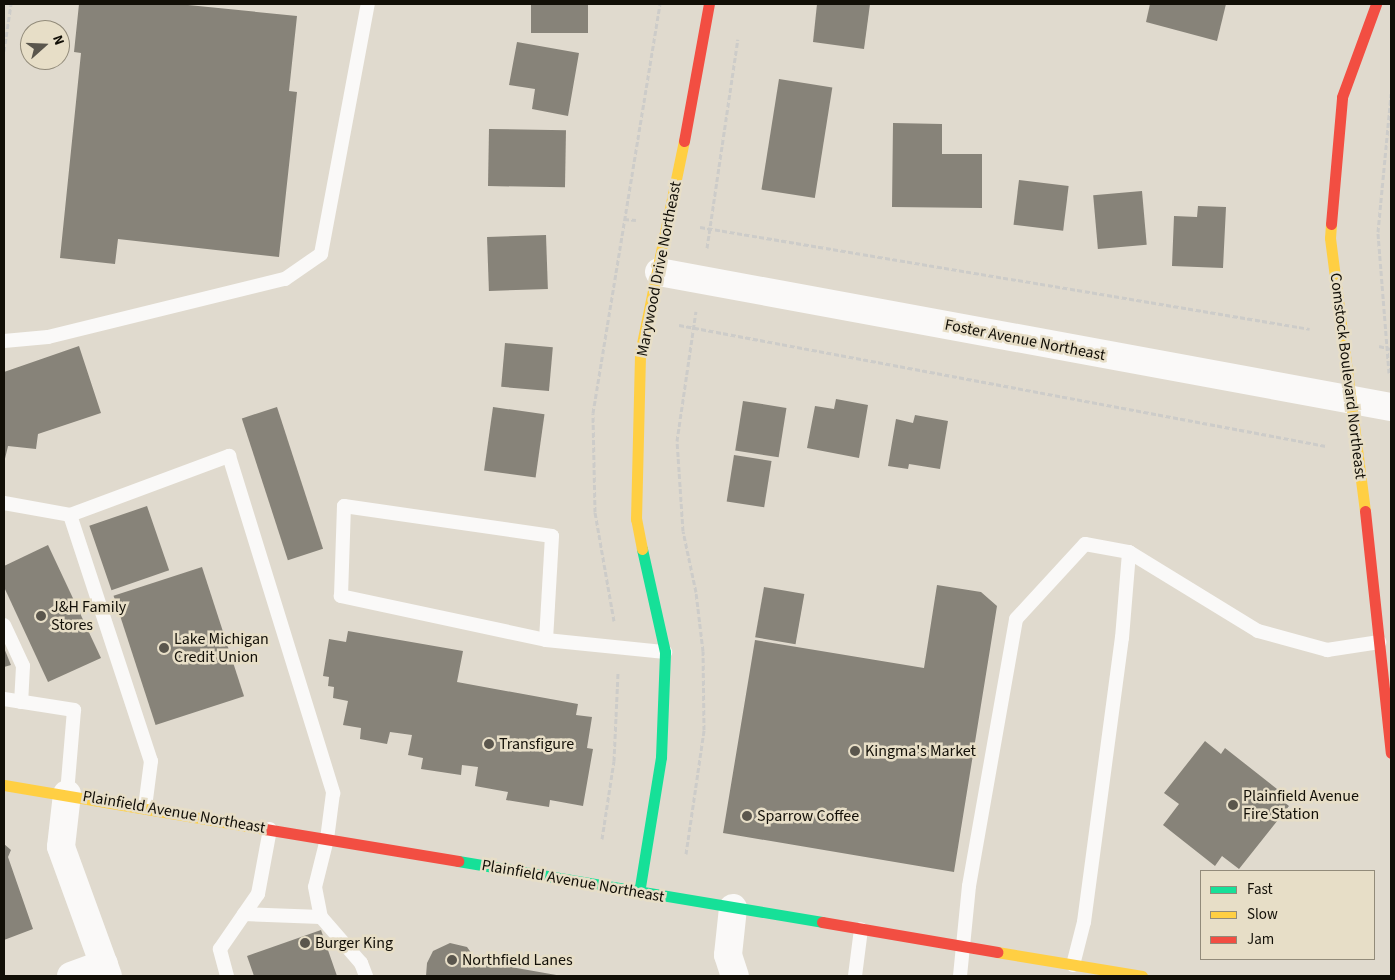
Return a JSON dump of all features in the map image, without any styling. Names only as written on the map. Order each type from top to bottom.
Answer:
[{"type":"street","name":"Marywood Drive Northeast","points":[[639,892],[661,757],[665,652],[636,519],[640,354],[659,272],[709,4]]},
{"type":"street","name":"Comstock Boulevard Northeast","points":[[1376,4],[1342,97],[1330,238],[1353,401],[1391,753]]},
{"type":"street","name":"Foster Avenue Northeast","points":[[659,272],[1391,407]]},
{"type":"street","name":"Plainfield Avenue Northeast","points":[[4,785],[1142,976]]},
{"type":"street","points":[[66,794],[61,847],[106,970],[71,976]]},
{"type":"street","points":[[733,908],[728,955],[735,976]]},
{"type":"lane","points":[[4,341],[48,337],[285,279],[320,254],[368,4]]},
{"type":"lane","points":[[4,503],[70,515],[229,456],[333,793],[327,839],[315,887],[321,917],[361,963],[366,976]]},
{"type":"lane","points":[[546,640],[552,536],[344,506],[341,596],[546,640],[665,652]]},
{"type":"lane","points":[[70,515],[151,762],[144,807]]},
{"type":"lane","points":[[960,976],[969,886],[1016,619],[1085,544],[1129,552],[1258,630],[1327,650],[1379,642]]},
{"type":"lane","points":[[1074,965],[1084,922],[1122,638],[1129,552]]},
{"type":"lane","points":[[4,625],[23,666],[21,702]]},
{"type":"lane","points":[[4,699],[74,710],[66,794]]},
{"type":"lane","points":[[227,976],[220,949],[258,894],[270,829]]},
{"type":"lane","points":[[244,914],[321,917]]},
{"type":"lane","points":[[855,976],[861,929]]},
{"type":"path","points":[[4,51],[11,4]]},
{"type":"path","points":[[686,854],[704,730],[703,651],[696,592],[683,531],[676,440],[739,32]]},
{"type":"path","points":[[1390,380],[1385,348],[1378,232],[1391,94]]},
{"type":"path","points":[[624,218],[710,228],[1290,324],[1391,349]]},
{"type":"path","points":[[609,316],[648,319],[1303,443],[1358,451]]},
{"type":"building","points":[[79,4],[178,4],[297,16],[289,91],[297,92],[279,257],[118,239],[115,264],[60,258],[81,53],[74,52]]},
{"type":"building","points":[[531,4],[588,4],[588,33],[531,33]]},
{"type":"building","points":[[817,4],[870,4],[864,49],[813,42]]},
{"type":"building","points":[[1150,4],[1226,4],[1217,41],[1146,22]]},
{"type":"building","points":[[517,42],[579,53],[568,116],[532,109],[535,89],[509,85]]},
{"type":"building","points":[[779,79],[832,87],[815,198],[761,190]]},
{"type":"building","points":[[893,123],[942,124],[942,154],[982,154],[982,208],[892,207]]},
{"type":"building","points":[[489,129],[566,130],[565,187],[488,186]]},
{"type":"building","points":[[1019,180],[1069,186],[1063,231],[1014,225]]},
{"type":"building","points":[[1142,191],[1147,245],[1098,249],[1093,195]]},
{"type":"building","points":[[1198,206],[1226,207],[1223,268],[1172,266],[1174,216],[1197,217]]},
{"type":"building","points":[[546,235],[548,289],[489,291],[487,237]]},
{"type":"building","points":[[505,343],[553,347],[549,391],[501,387]]},
{"type":"building","points":[[79,346],[101,413],[38,434],[36,449],[8,446],[4,463],[4,372]]},
{"type":"building","points":[[836,399],[868,405],[859,458],[807,448],[815,406],[834,409]]},
{"type":"building","points":[[743,401],[786,408],[779,457],[735,450]]},
{"type":"building","points":[[277,407],[323,549],[288,560],[242,418]]},
{"type":"building","points":[[493,407],[544,414],[536,478],[484,470]]},
{"type":"building","points":[[915,415],[948,421],[940,469],[909,464],[908,469],[888,466],[896,419],[913,423]]},
{"type":"building","points":[[734,455],[772,461],[764,507],[727,501]]},
{"type":"building","points":[[147,506],[169,570],[111,590],[89,526]]},
{"type":"building","points":[[48,545],[101,658],[48,682],[4,587],[4,566]]},
{"type":"building","points":[[202,567],[244,696],[156,725],[114,596]]},
{"type":"building","name":"Kingma's Market","points":[[937,585],[981,592],[997,606],[954,872],[723,833],[755,640],[924,668]]},
{"type":"building","points":[[764,587],[804,594],[796,644],[755,637]]},
{"type":"building","points":[[348,631],[463,651],[457,682],[578,704],[576,715],[592,717],[587,748],[593,749],[583,806],[550,800],[549,807],[506,800],[508,792],[475,786],[478,767],[462,765],[461,775],[421,769],[423,758],[408,755],[412,735],[390,732],[387,744],[360,739],[361,728],[343,725],[348,701],[333,698],[334,687],[328,686],[329,677],[323,676],[329,639],[346,642]]},
{"type":"building","points":[[4,648],[11,665],[4,667]]},
{"type":"building","name":"Plainfield Avenue Fire Station","points":[[1205,741],[1221,754],[1225,748],[1277,789],[1273,793],[1289,806],[1239,869],[1222,856],[1215,866],[1163,825],[1179,804],[1164,793]]},
{"type":"building","points":[[4,844],[11,850],[8,857],[33,929],[4,940]]},
{"type":"building","name":"Burger King","points":[[321,930],[337,976],[254,976],[247,956]]},
{"type":"building","name":"Northfield Lanes","points":[[450,943],[467,947],[477,961],[562,976],[426,976],[427,963],[433,951]]},
{"type":"traffic: fast","points":[[639,893],[661,757],[665,652],[642,549]]},
{"type":"traffic: fast","points":[[458,861],[822,922]]},
{"type":"traffic: slow","points":[[642,549],[636,519],[640,353],[684,141]]},
{"type":"traffic: slow","points":[[1331,224],[1330,238],[1365,511]]},
{"type":"traffic: slow","points":[[4,785],[265,829]]},
{"type":"traffic: slow","points":[[997,952],[1142,976]]},
{"type":"traffic: jam","points":[[684,141],[709,4]]},
{"type":"traffic: jam","points":[[1331,224],[1342,97],[1376,4]]},
{"type":"traffic: jam","points":[[1365,511],[1391,753]]},
{"type":"traffic: jam","points":[[265,829],[458,861]]},
{"type":"traffic: jam","points":[[822,922],[997,952]]},
{"type":"place","name":"J&H Family Stores","points":[[41,616]]},
{"type":"place","name":"Lake Michigan Credit Union","points":[[164,648]]},
{"type":"place","name":"Transfigure","points":[[489,744]]},
{"type":"place","name":"Kingma's Market","points":[[855,751]]},
{"type":"place","name":"Plainfield Avenue Fire Station","points":[[1233,805]]},
{"type":"place","name":"Sparrow Coffee","points":[[747,816]]},
{"type":"place","name":"Burger King","points":[[305,943]]},
{"type":"place","name":"Northfield Lanes","points":[[452,960]]}]
